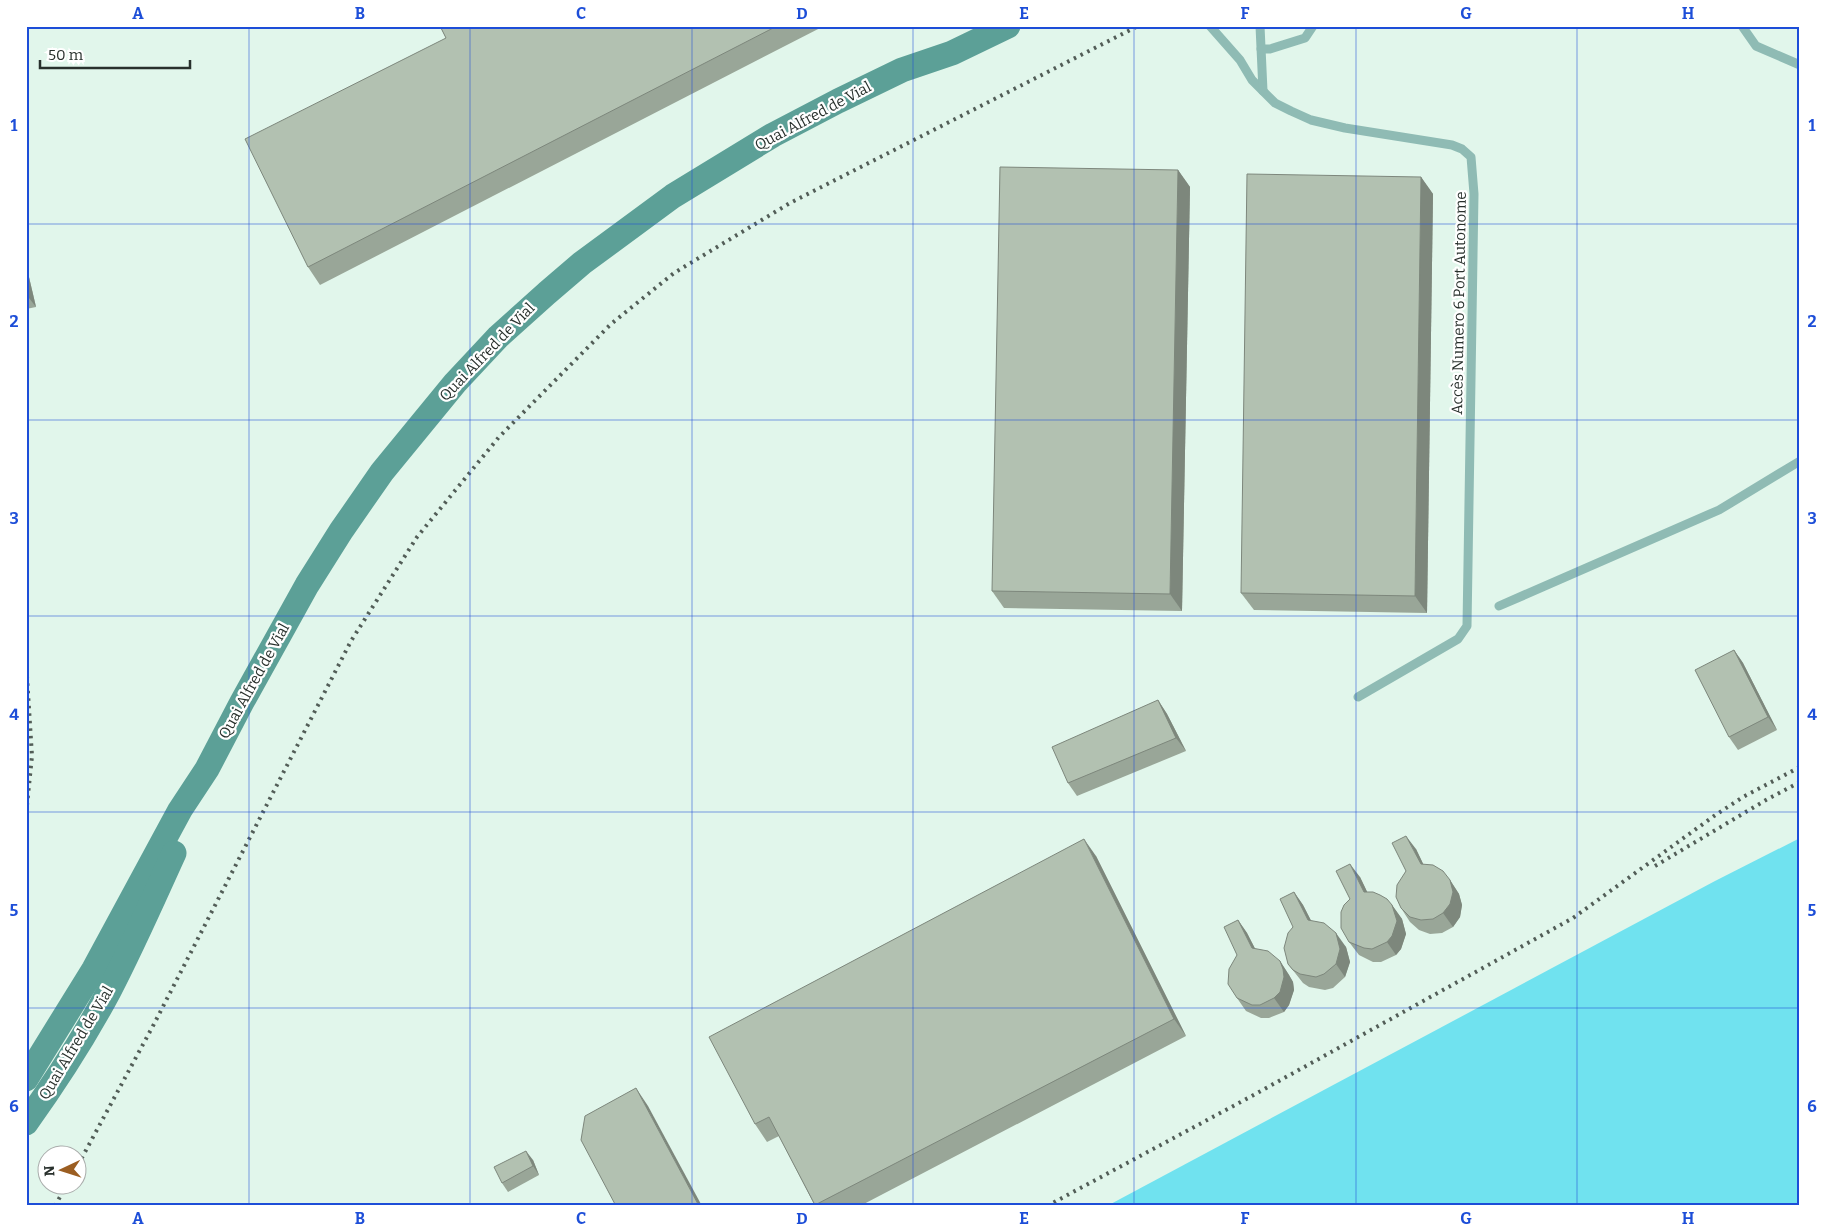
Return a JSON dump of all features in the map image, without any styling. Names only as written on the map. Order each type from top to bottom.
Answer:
[{"type":"main road","name":"Quai Alfred de Vial","points":[[902,70],[945,39],[969,26]]},
{"type":"main road","name":"Quai Alfred de Vial","points":[[26,1079],[94,970],[180,810],[207,769],[307,585],[341,531],[382,472],[455,383],[498,337],[582,263],[673,196],[773,135],[902,70],[952,54],[1008,26]]},
{"type":"main road","name":"Quai Alfred de Vial","points":[[26,1123],[70,1056],[108,992],[193,814],[207,769]]},
{"type":"lane","name":"Accès Numero 6 Port Autonome","points":[[1210,26],[1240,60],[1252,80],[1274,103],[1311,120],[1452,145],[1462,148],[1471,157],[1474,173],[1467,626],[1458,639],[1358,697]]},
{"type":"lane","points":[[1260,26],[1263,91]]},
{"type":"lane","points":[[1261,49],[1270,50],[1305,38],[1313,26]]},
{"type":"lane","points":[[1742,26],[1756,46],[1800,65]]},
{"type":"lane","points":[[1499,606],[1719,510],[1800,461]]},
{"type":"water","points":[[1800,838],[1800,1206],[1107,1206],[1715,881]]},
{"type":"building","points":[[440,26],[777,26],[308,267],[245,139],[446,38]]},
{"type":"building","points":[[1000,167],[1178,170],[1170,594],[992,591]]},
{"type":"building","points":[[1247,174],[1421,177],[1415,596],[1241,593]]},
{"type":"building","points":[[26,285],[29,298],[26,299]]},
{"type":"building","points":[[1734,650],[1768,717],[1729,737],[1695,670]]},
{"type":"building","points":[[1158,700],[1176,738],[1068,783],[1052,747]]},
{"type":"building","points":[[1406,836],[1421,864],[1433,865],[1443,871],[1450,880],[1453,892],[1450,904],[1443,913],[1433,919],[1421,920],[1410,917],[1401,908],[1396,897],[1397,885],[1406,871],[1392,843]]},
{"type":"building","points":[[1084,839],[1174,1019],[815,1205],[769,1117],[755,1124],[709,1037]]},
{"type":"building","points":[[1350,864],[1364,892],[1373,892],[1387,899],[1392,905],[1397,921],[1392,936],[1387,942],[1372,949],[1349,942],[1341,928],[1341,912],[1344,905],[1350,899],[1336,871]]},
{"type":"building","points":[[1294,892],[1308,920],[1324,923],[1336,933],[1340,949],[1336,964],[1324,974],[1316,977],[1300,974],[1288,964],[1284,948],[1288,933],[1293,927],[1280,899]]},
{"type":"building","points":[[1238,920],[1252,948],[1268,951],[1280,961],[1283,969],[1284,977],[1280,992],[1274,998],[1260,1005],[1252,1005],[1237,998],[1228,984],[1229,969],[1237,955],[1224,927]]},
{"type":"building","points":[[636,1088],[699,1206],[616,1206],[581,1140],[585,1116]]},
{"type":"building","points":[[526,1151],[533,1166],[502,1183],[494,1167]]},
{"type":"railway","points":[[88,1146],[154,1024],[351,641],[417,537],[499,437],[611,324],[674,273],[790,203],[1138,26]]},
{"type":"railway","points":[[26,661],[32,756],[26,815]]},
{"type":"railway","points":[[1047,1206],[1250,1097],[1573,918],[1714,816],[1743,797],[1800,767]]},
{"type":"railway","points":[[1655,866],[1800,782]]},
{"type":"railway","points":[[55,1206],[62,1194]]}]
